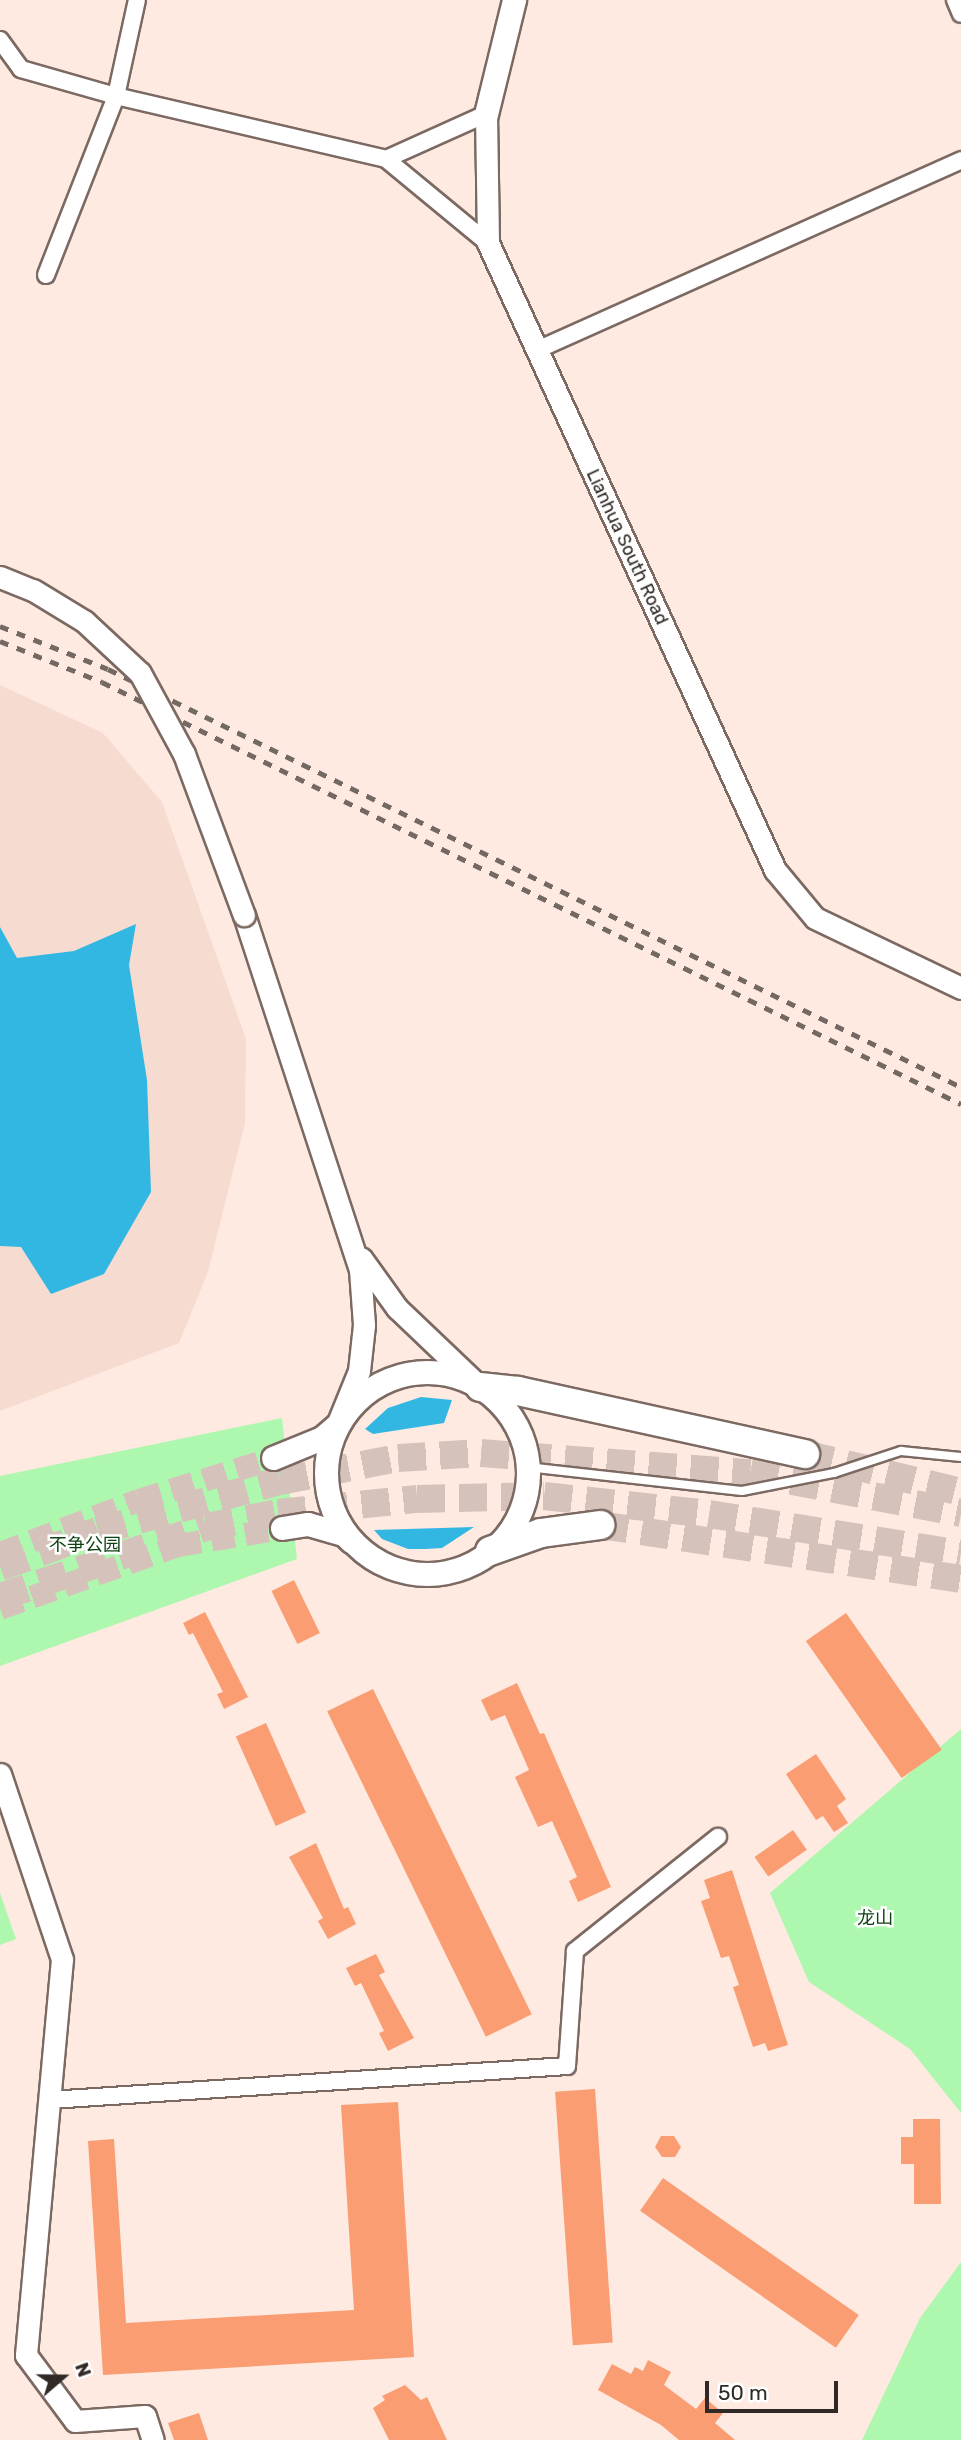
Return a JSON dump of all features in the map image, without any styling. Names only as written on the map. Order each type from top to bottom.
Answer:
[{"type":"highway","points":[[480,1387],[519,1391],[805,1454]]},
{"type":"highway","points":[[490,1551],[541,1533],[600,1525]]},
{"type":"main road","name":"Lianhua South Road","points":[[486,114],[514,0]]},
{"type":"main road","points":[[273,1458],[313,1443],[337,1425],[362,1395],[412,1373],[447,1374],[480,1387],[503,1407],[518,1430],[527,1467],[521,1510],[490,1551],[467,1566],[428,1574],[395,1569],[353,1543],[344,1534],[308,1524],[282,1528]]},
{"type":"main road","points":[[337,1425],[327,1458],[327,1483],[335,1515],[353,1543]]},
{"type":"street","points":[[47,275],[116,96],[137,0]]},
{"type":"street","points":[[955,0],[961,14]]},
{"type":"street","points":[[0,40],[20,69],[116,96],[386,159],[488,243]]},
{"type":"street","points":[[386,159],[486,114]]},
{"type":"street","name":"Lianhua South Road","points":[[486,114],[488,243],[775,870],[815,918],[961,988]]},
{"type":"street","points":[[537,350],[961,160]]},
{"type":"street","points":[[0,577],[33,590],[84,621],[140,673],[184,754],[244,915],[355,1248],[364,1325],[351,1399],[337,1425]]},
{"type":"street","points":[[355,1248],[397,1308],[480,1387]]},
{"type":"street","points":[[0,1774],[62,1959],[26,2355],[75,2421],[145,2416],[153,2440]]},
{"type":"street","points":[[50,2099],[567,2066],[575,1951],[718,1838]]},
{"type":"lane","points":[[527,1467],[742,1491],[834,1473],[901,1451],[961,1457]]},
{"type":"shaded area","points":[[0,685],[103,733],[162,802],[246,1039],[245,1123],[208,1272],[179,1343],[0,1411]]},
{"type":"green space","name":"不争公园","points":[[282,1418],[297,1559],[0,1666],[0,1476]]},
{"type":"green space","name":"龙山","points":[[961,1729],[961,2113],[910,2049],[809,1982],[770,1893]]},
{"type":"green space","points":[[0,1893],[16,1939],[0,1945]]},
{"type":"green space","points":[[961,2262],[961,2440],[862,2440],[920,2318]]},
{"type":"water","points":[[136,924],[129,965],[147,1080],[151,1192],[104,1274],[51,1294],[21,1247],[0,1246],[0,927],[17,958],[74,951]]},
{"type":"water","points":[[421,1397],[452,1400],[444,1423],[373,1434],[365,1429],[388,1408]]},
{"type":"water","points":[[474,1527],[442,1548],[426,1549],[408,1549],[382,1539],[374,1530]]},
{"type":"building","points":[[294,1580],[320,1633],[297,1644],[272,1591]]},
{"type":"building","points":[[205,1612],[248,1697],[224,1709],[217,1694],[223,1692],[193,1633],[189,1635],[183,1623]]},
{"type":"building","points":[[846,1613],[942,1750],[902,1778],[806,1641]]},
{"type":"building","points":[[517,1683],[540,1734],[544,1733],[611,1887],[578,1902],[569,1881],[577,1877],[552,1821],[538,1827],[515,1777],[529,1770],[505,1715],[491,1721],[481,1700]]},
{"type":"building","points":[[373,1689],[532,2014],[486,2037],[327,1711]]},
{"type":"building","points":[[266,1723],[306,1813],[276,1826],[236,1736]]},
{"type":"building","points":[[816,1754],[846,1799],[837,1806],[848,1823],[834,1832],[823,1816],[816,1820],[786,1774]]},
{"type":"building","points":[[793,1830],[807,1850],[768,1877],[754,1857]]},
{"type":"building","points":[[316,1843],[344,1909],[348,1907],[356,1924],[328,1939],[318,1921],[323,1918],[289,1857]]},
{"type":"building","points":[[732,1870],[788,2045],[768,2051],[765,2043],[753,2047],[733,1987],[739,1985],[729,1956],[721,1958],[701,1901],[710,1898],[704,1880]]},
{"type":"building","points":[[376,1954],[385,1972],[379,1975],[414,2038],[388,2051],[379,2033],[384,2031],[361,1983],[355,1986],[346,1968]]},
{"type":"building","points":[[595,2089],[613,2342],[573,2345],[555,2092]]},
{"type":"building","points":[[398,2102],[414,2357],[103,2375],[88,2141],[114,2139],[126,2323],[354,2310],[341,2105]]},
{"type":"building","points":[[913,2119],[940,2119],[941,2204],[914,2204],[914,2164],[901,2164],[901,2137],[913,2137]]},
{"type":"building","points":[[661,2136],[674,2136],[681,2147],[675,2157],[662,2157],[655,2147]]},
{"type":"building","points":[[663,2178],[859,2315],[836,2348],[640,2211]]},
{"type":"building","points":[[648,2360],[671,2372],[664,2385],[696,2409],[705,2398],[723,2413],[715,2423],[735,2440],[679,2440],[661,2425],[598,2390],[612,2364],[631,2374],[635,2367],[643,2371]]},
{"type":"building","points":[[405,2385],[421,2400],[427,2397],[447,2440],[389,2440],[373,2408],[385,2400],[382,2396]]},
{"type":"building","points":[[199,2413],[208,2440],[174,2440],[168,2423]]},
{"type":"tunnel","points":[[0,1567],[98,1531],[280,1481],[398,1458],[481,1453],[750,1473],[961,1513]]},
{"type":"tunnel","points":[[805,1454],[961,1492]]},
{"type":"tunnel","points":[[0,1553],[139,1500],[273,1458]]},
{"type":"tunnel","points":[[0,1597],[206,1527],[278,1513],[417,1499],[544,1496],[709,1514],[961,1554]]},
{"type":"tunnel","points":[[600,1525],[961,1579]]},
{"type":"tunnel","points":[[0,1608],[178,1545],[282,1528]]},
{"type":"railway","points":[[0,626],[108,669],[961,1087]]},
{"type":"railway","points":[[0,641],[102,682],[961,1104]]}]
